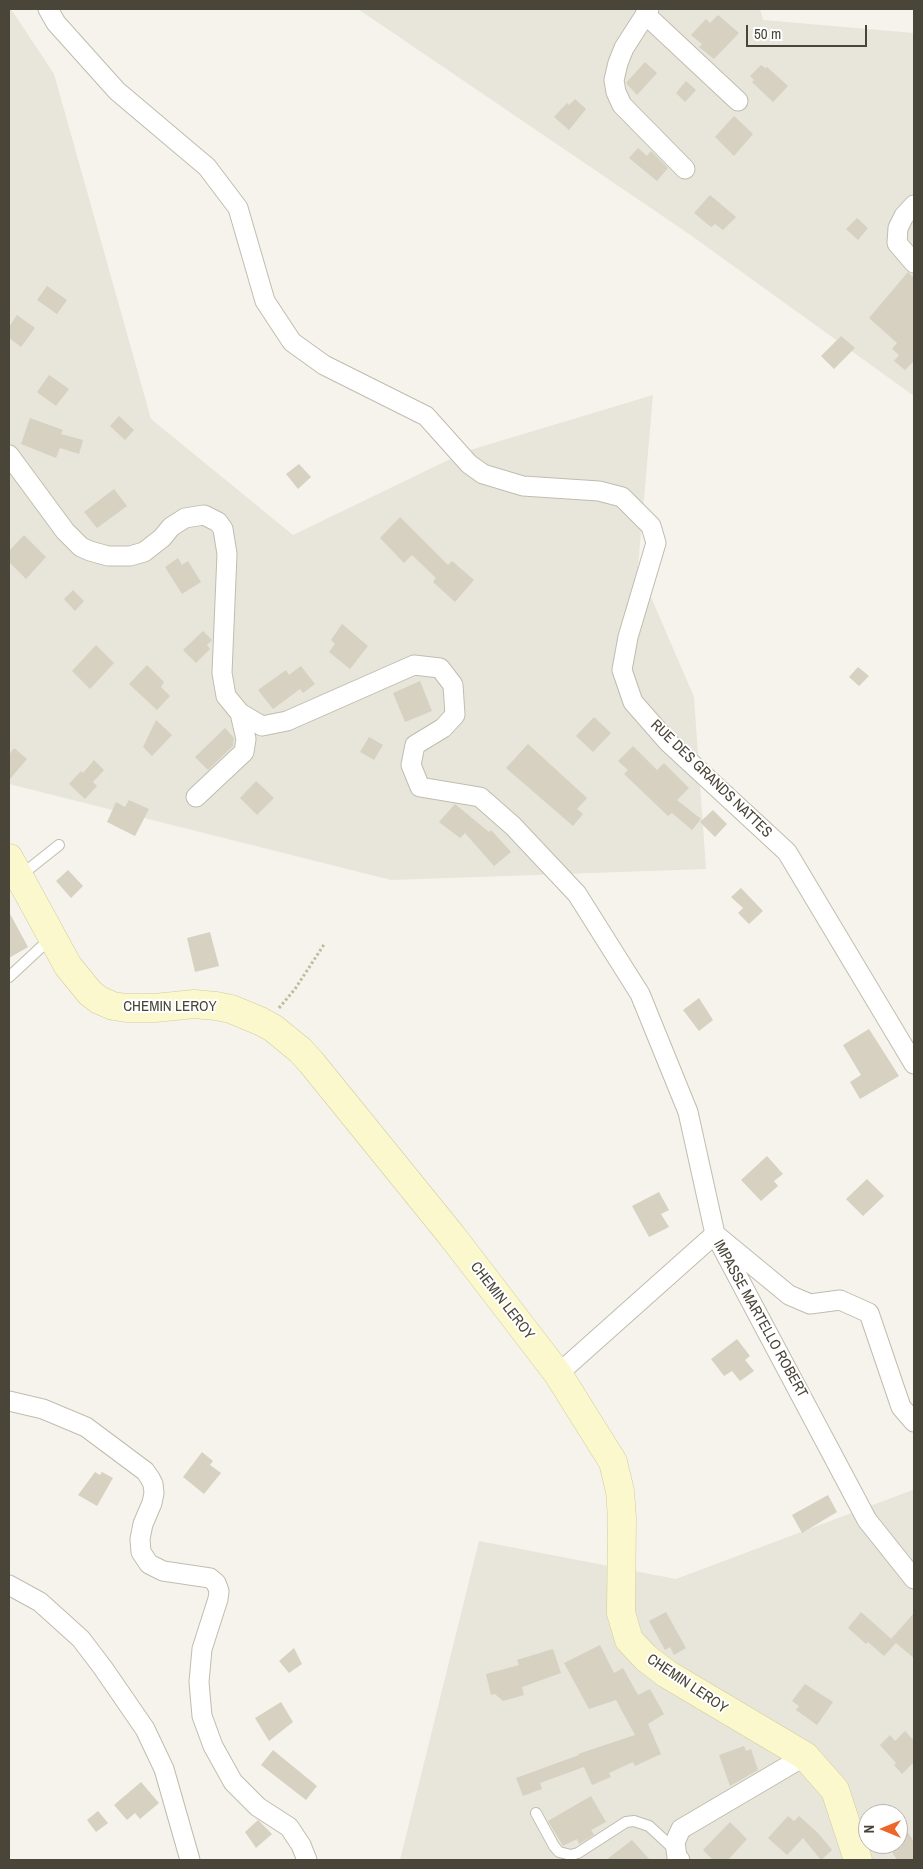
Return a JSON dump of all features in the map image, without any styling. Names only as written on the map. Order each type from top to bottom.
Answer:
[{"type":"street","name":"RUE DES GRANDS NATTES","points":[[48,9],[56,23],[117,90],[207,167],[238,208],[265,301],[292,342],[324,365],[426,416],[469,464],[483,474],[522,486],[599,491],[622,497],[651,526],[656,543],[628,637],[622,670],[633,702],[668,742],[787,852],[914,1064]]},
{"type":"street","points":[[685,168],[622,105],[616,92],[614,80],[618,63],[624,48],[647,11],[738,101]]},
{"type":"street","points":[[914,205],[904,216],[898,228],[897,244],[914,263]]},
{"type":"street","points":[[9,455],[65,532],[81,547],[90,551],[108,556],[130,556],[144,552],[186,518],[204,515],[218,522],[223,529],[227,554],[222,673],[226,696],[240,713],[262,726],[287,721],[414,665],[440,668],[453,685],[455,715],[443,728],[415,744],[410,765],[420,787],[480,797],[513,826],[577,894],[640,994],[688,1112],[715,1234],[789,1295],[810,1304],[840,1300],[869,1313],[901,1407],[914,1422]]},
{"type":"street","points":[[196,797],[244,752],[246,739],[240,713]]},
{"type":"street","name":"CHEMIN LEROY","points":[[14,867],[74,976],[90,993],[106,1003],[120,1007],[141,1009],[194,1004],[216,1006],[246,1015],[266,1024],[287,1038],[311,1062],[452,1236],[558,1374],[613,1462],[620,1491],[622,1518],[621,1613],[629,1640],[646,1658],[667,1674],[805,1756],[835,1790],[858,1860]]},
{"type":"street","name":"IMPASSE MARTELLO ROBERT","points":[[558,1374],[715,1234],[867,1520],[914,1579]]},
{"type":"street","points":[[9,1401],[43,1409],[86,1427],[144,1471],[150,1478],[154,1494],[143,1524],[140,1539],[141,1552],[149,1564],[163,1571],[210,1578],[216,1583],[219,1591],[218,1600],[202,1649],[200,1682],[202,1716],[213,1746],[233,1782],[258,1807],[289,1827],[301,1845],[307,1860]]},
{"type":"street","points":[[9,1585],[40,1602],[81,1639],[144,1729],[164,1769],[190,1860]]},
{"type":"street","points":[[678,1855],[675,1842],[681,1829],[805,1756]]},
{"type":"lane","points":[[14,867],[59,845]]},
{"type":"lane","points":[[9,977],[52,937]]},
{"type":"lane","points":[[536,1812],[559,1852],[571,1855],[578,1853],[626,1822],[634,1821],[649,1826],[678,1855]]},
{"type":"path","points":[[266,1024],[288,999],[325,943]]},
{"type":"shaded area","points":[[9,9],[11,9],[54,74],[151,419],[293,535],[467,451],[653,395],[638,567],[694,697],[706,869],[391,880],[9,784]]},
{"type":"shaded area","points":[[358,9],[760,9],[763,20],[914,33],[914,396],[689,234]]},
{"type":"shaded area","points":[[914,1489],[914,1860],[400,1860],[479,1541],[676,1579]]},
{"type":"building","points":[[718,15],[739,33],[714,59],[699,47],[702,44],[691,35],[706,19],[710,23]]},
{"type":"building","points":[[645,62],[657,73],[637,95],[626,83]]},
{"type":"building","points":[[761,65],[765,68],[767,67],[788,86],[773,102],[752,82],[754,80],[750,76]]},
{"type":"building","points":[[686,81],[696,90],[685,102],[676,93]]},
{"type":"building","points":[[575,99],[586,109],[569,130],[554,117],[567,103],[569,105]]},
{"type":"building","points":[[734,116],[753,134],[734,156],[715,137]]},
{"type":"building","points":[[638,148],[647,156],[651,151],[668,168],[657,181],[629,158]]},
{"type":"building","points":[[710,195],[736,217],[723,230],[715,224],[711,227],[694,213]]},
{"type":"building","points":[[857,218],[868,228],[858,240],[846,229]]},
{"type":"building","points":[[908,272],[914,278],[914,361],[905,370],[894,361],[899,355],[892,349],[897,343],[869,318]]},
{"type":"building","points":[[47,286],[67,300],[57,314],[37,300]]},
{"type":"building","points":[[17,315],[35,328],[21,347],[9,338],[9,327]]},
{"type":"building","points":[[841,336],[855,348],[834,369],[821,356]]},
{"type":"building","points":[[49,375],[69,389],[56,406],[37,392]]},
{"type":"building","points":[[119,416],[134,430],[125,440],[110,426]]},
{"type":"building","points":[[30,418],[63,430],[61,434],[83,440],[79,454],[60,448],[56,458],[21,444]]},
{"type":"building","points":[[299,464],[311,477],[298,489],[286,474]]},
{"type":"building","points":[[114,489],[127,506],[97,528],[84,512]]},
{"type":"building","points":[[400,517],[448,565],[452,561],[474,580],[455,602],[433,582],[436,578],[412,555],[404,563],[380,538]]},
{"type":"building","points":[[24,535],[46,557],[26,579],[9,562],[9,551]]},
{"type":"building","points":[[178,558],[182,565],[188,561],[201,582],[182,594],[165,567]]},
{"type":"building","points":[[73,590],[84,601],[75,611],[64,599]]},
{"type":"building","points":[[342,624],[368,646],[350,669],[329,652],[335,644],[331,640]]},
{"type":"building","points":[[203,631],[212,640],[207,645],[210,649],[196,663],[183,650]]},
{"type":"building","points":[[96,645],[114,663],[90,689],[72,671]]},
{"type":"building","points":[[147,665],[164,682],[161,687],[170,696],[157,710],[129,684]]},
{"type":"building","points":[[301,666],[315,684],[303,693],[300,689],[273,709],[258,690],[286,670],[289,675]]},
{"type":"building","points":[[858,667],[869,676],[859,686],[849,677]]},
{"type":"building","points":[[420,681],[432,711],[405,722],[393,693]]},
{"type":"building","points":[[594,717],[611,733],[593,752],[576,736]]},
{"type":"building","points":[[156,720],[172,735],[152,756],[143,747]]},
{"type":"building","points":[[225,728],[234,738],[233,746],[208,770],[195,757]]},
{"type":"building","points":[[369,737],[383,745],[374,760],[360,752]]},
{"type":"building","points":[[528,744],[587,798],[577,809],[583,814],[573,826],[506,768]]},
{"type":"building","points":[[633,746],[657,770],[664,763],[689,788],[677,800],[701,819],[692,830],[672,813],[668,816],[624,774],[628,770],[618,761]]},
{"type":"building","points":[[14,748],[27,759],[9,780],[9,755]]},
{"type":"building","points":[[94,760],[104,770],[93,782],[97,786],[85,799],[69,784],[81,771],[83,773]]},
{"type":"building","points":[[256,781],[274,798],[257,815],[240,798]]},
{"type":"building","points":[[129,800],[149,809],[135,836],[107,822],[116,802],[125,807]]},
{"type":"building","points":[[455,804],[489,832],[491,830],[511,852],[494,866],[465,833],[460,838],[439,822]]},
{"type":"building","points":[[713,810],[727,824],[715,837],[700,822]]},
{"type":"building","points":[[68,870],[83,886],[71,898],[56,881]]},
{"type":"building","points":[[741,888],[763,911],[749,924],[738,913],[743,908],[731,897]]},
{"type":"building","points":[[9,912],[28,947],[9,958]]},
{"type":"building","points":[[210,932],[219,966],[195,972],[187,938]]},
{"type":"building","points":[[699,998],[713,1020],[699,1031],[683,1010]]},
{"type":"building","points":[[869,1029],[899,1076],[860,1099],[850,1082],[861,1075],[843,1045]]},
{"type":"building","points":[[767,1156],[783,1174],[774,1181],[778,1186],[761,1201],[741,1180]]},
{"type":"building","points":[[867,1179],[884,1196],[863,1216],[846,1199]]},
{"type":"building","points":[[659,1192],[669,1210],[661,1214],[669,1227],[649,1237],[632,1206]]},
{"type":"building","points":[[737,1339],[750,1356],[745,1360],[754,1371],[740,1381],[732,1371],[724,1376],[711,1359]]},
{"type":"building","points":[[202,1452],[213,1461],[210,1465],[221,1473],[204,1494],[183,1477]]},
{"type":"building","points":[[95,1472],[100,1475],[102,1472],[113,1478],[97,1506],[78,1495]]},
{"type":"building","points":[[828,1495],[837,1512],[802,1533],[792,1515]]},
{"type":"building","points":[[666,1612],[686,1648],[674,1655],[670,1647],[665,1650],[649,1621]]},
{"type":"building","points":[[861,1612],[896,1643],[884,1656],[868,1642],[866,1644],[848,1628]]},
{"type":"building","points":[[914,1613],[914,1658],[891,1639]]},
{"type":"building","points":[[600,1645],[614,1673],[623,1668],[638,1695],[650,1689],[664,1714],[648,1724],[661,1754],[635,1766],[633,1762],[609,1773],[611,1777],[592,1785],[584,1767],[540,1783],[542,1789],[523,1796],[516,1778],[578,1754],[635,1735],[616,1700],[589,1709],[564,1663]]},
{"type":"building","points":[[294,1648],[302,1664],[289,1673],[279,1661]]},
{"type":"building","points":[[553,1649],[561,1673],[522,1687],[524,1695],[503,1701],[495,1694],[491,1695],[486,1674],[519,1665],[517,1660]]},
{"type":"building","points":[[805,1684],[833,1702],[817,1725],[796,1710],[799,1706],[792,1701]]},
{"type":"building","points":[[281,1702],[293,1722],[269,1741],[255,1718]]},
{"type":"building","points":[[905,1731],[914,1741],[914,1762],[902,1774],[894,1765],[896,1763],[880,1745],[890,1735],[895,1741]]},
{"type":"building","points":[[744,1746],[746,1751],[751,1749],[758,1770],[730,1786],[719,1755]]},
{"type":"building","points":[[273,1750],[317,1786],[306,1800],[261,1765]]},
{"type":"building","points":[[141,1782],[159,1803],[140,1819],[135,1813],[127,1820],[114,1805]]},
{"type":"building","points":[[591,1796],[606,1822],[591,1830],[594,1835],[579,1844],[577,1839],[563,1846],[548,1821]]},
{"type":"building","points":[[98,1811],[108,1823],[96,1832],[87,1820]]},
{"type":"building","points":[[788,1816],[794,1821],[799,1816],[818,1833],[832,1850],[821,1860],[803,1838],[787,1855],[768,1838]]},
{"type":"building","points":[[258,1820],[272,1834],[256,1848],[245,1832]]},
{"type":"building","points":[[730,1822],[747,1839],[728,1860],[713,1860],[703,1850]]},
{"type":"building","points":[[908,1833],[914,1842],[914,1860],[897,1860],[893,1854],[908,1854]]},
{"type":"building","points":[[632,1840],[650,1860],[606,1860]]}]
